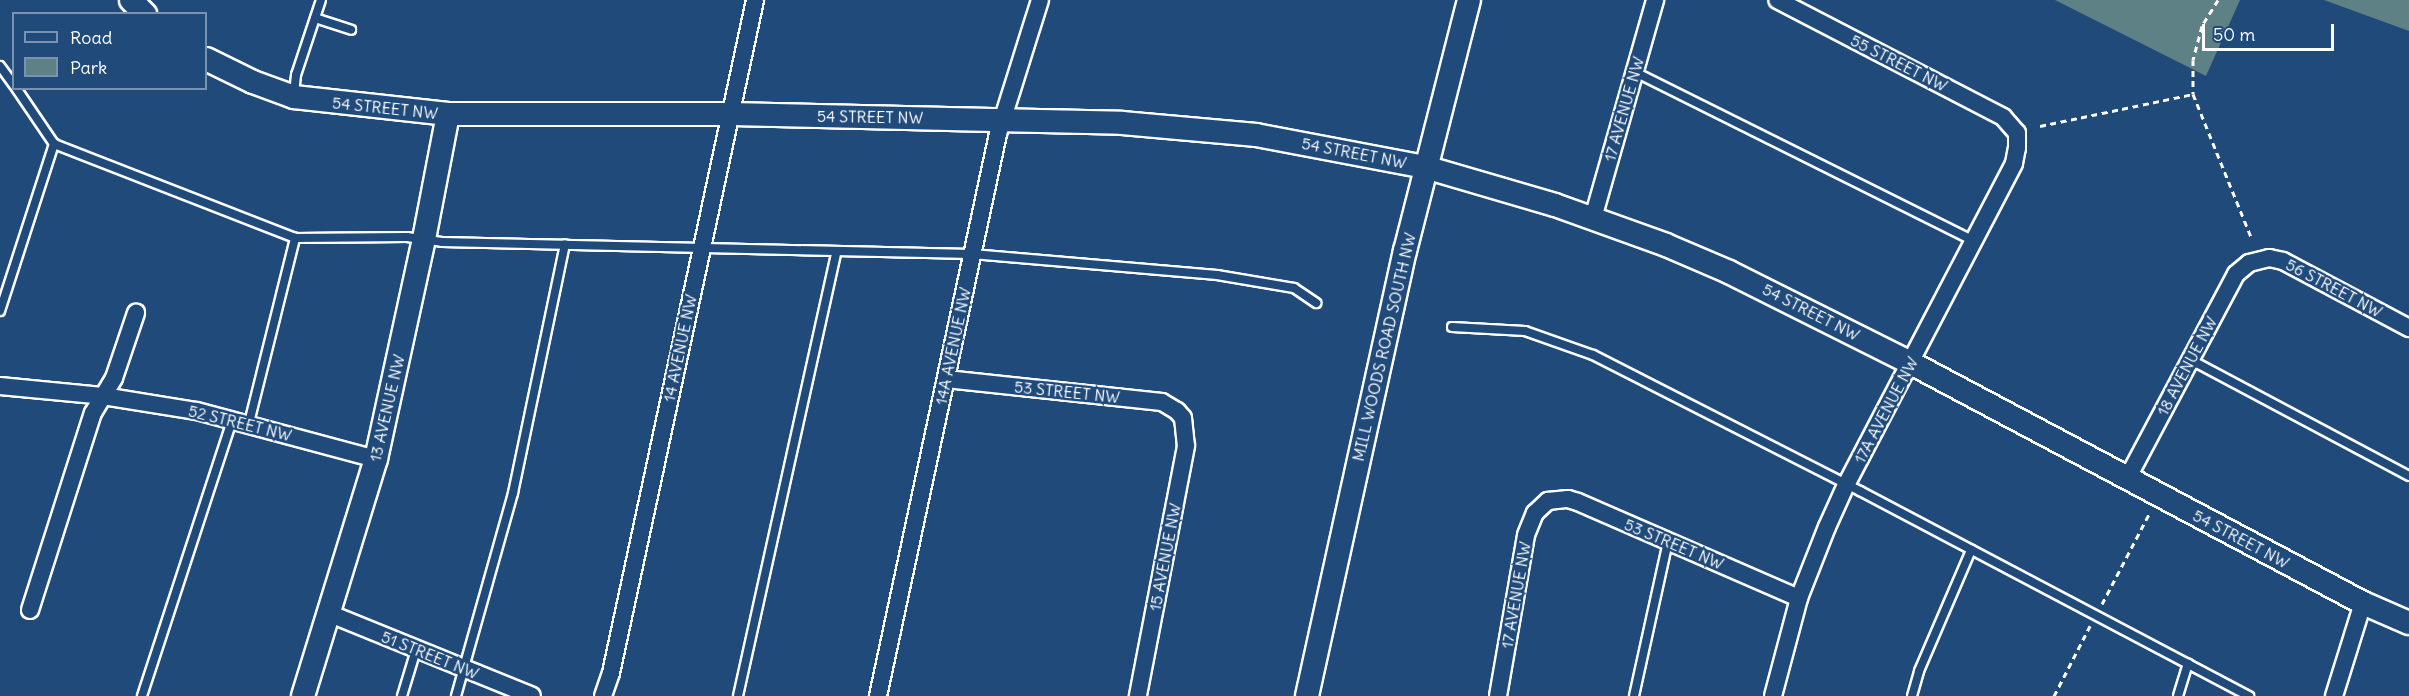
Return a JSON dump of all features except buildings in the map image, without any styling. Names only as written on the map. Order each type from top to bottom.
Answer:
[{"type":"street","points":[[131,0],[143,12]]},
{"type":"street","name":"14 AVENUE NW","points":[[603,696],[613,661],[755,0]]},
{"type":"street","name":"14A AVENUE NW","points":[[878,696],[1002,120],[1040,0]]},
{"type":"street","name":"MILL WOODS ROAD SOUTH NW","points":[[1307,696],[1425,167],[1469,0]]},
{"type":"street","name":"17 AVENUE NW","points":[[1593,218],[1655,0]]},
{"type":"street","name":"55 STREET NW","points":[[1777,0],[2003,117],[2017,133]]},
{"type":"street","name":"54 STREET NW","points":[[207,59],[253,82],[294,97],[448,114],[731,114],[1122,123],[1224,131],[1425,167],[1522,194],[1593,218],[1729,272],[1911,363],[2363,603],[2409,623]]},
{"type":"street","name":"13 AVENUE NW","points":[[303,696],[376,459],[424,239],[448,114]]},
{"type":"street","name":"17A AVENUE NW","points":[[1773,696],[1799,598],[1846,485],[2014,163],[2017,133]]},
{"type":"street","name":"56 STREET NW","points":[[2256,260],[2269,258],[2283,261],[2409,328]]},
{"type":"street","name":"18 AVENUE NW","points":[[2127,479],[2236,274],[2256,260]]},
{"type":"street","points":[[30,610],[93,413],[114,378],[136,313]]},
{"type":"street","name":"53 STREET NW","points":[[946,379],[1162,402],[1177,411],[1183,418]]},
{"type":"street","name":"52 STREET NW","points":[[0,386],[102,396],[233,419],[376,459]]},
{"type":"street","name":"15 AVENUE NW","points":[[1138,696],[1186,446],[1183,418]]},
{"type":"street","name":"53 STREET NW","points":[[1548,501],[1568,499],[1578,502],[1799,598]]},
{"type":"street","name":"17 AVENUE NW","points":[[1498,696],[1526,535],[1535,513],[1548,501]]},
{"type":"street","points":[[2334,696],[2363,603]]},
{"type":"street","name":"51 STREET NW","points":[[328,613],[532,696]]},
{"type":"lane","points":[[294,97],[296,75],[321,0]]},
{"type":"lane","points":[[315,18],[351,30]]},
{"type":"lane","points":[[0,66],[12,83]]},
{"type":"lane","points":[[1635,72],[1974,241]]},
{"type":"lane","points":[[17,90],[54,144],[295,238],[408,237],[442,242],[972,254],[1217,274],[1294,288],[1316,303]]},
{"type":"lane","points":[[0,311],[54,144]]},
{"type":"lane","points":[[249,423],[295,238]]},
{"type":"lane","points":[[456,696],[513,493],[566,244]]},
{"type":"lane","points":[[738,696],[836,252]]},
{"type":"lane","points":[[1452,327],[1525,331],[1593,355],[2249,696]]},
{"type":"lane","points":[[2191,360],[2409,476]]},
{"type":"lane","points":[[142,696],[233,419]]},
{"type":"lane","points":[[1634,696],[1668,541]]},
{"type":"lane","points":[[1912,696],[1919,671],[1971,550]]},
{"type":"lane","points":[[402,696],[416,650]]},
{"type":"lane","points":[[2178,696],[2188,663]]},
{"type":"path","points":[[2218,0],[2202,26],[2193,60],[2193,94],[2252,239]]},
{"type":"path","points":[[2040,126],[2193,94]]},
{"type":"green space","points":[[2055,0],[2240,0],[2206,76]]},
{"type":"green space","points":[[2324,0],[2409,0],[2409,31]]}]
